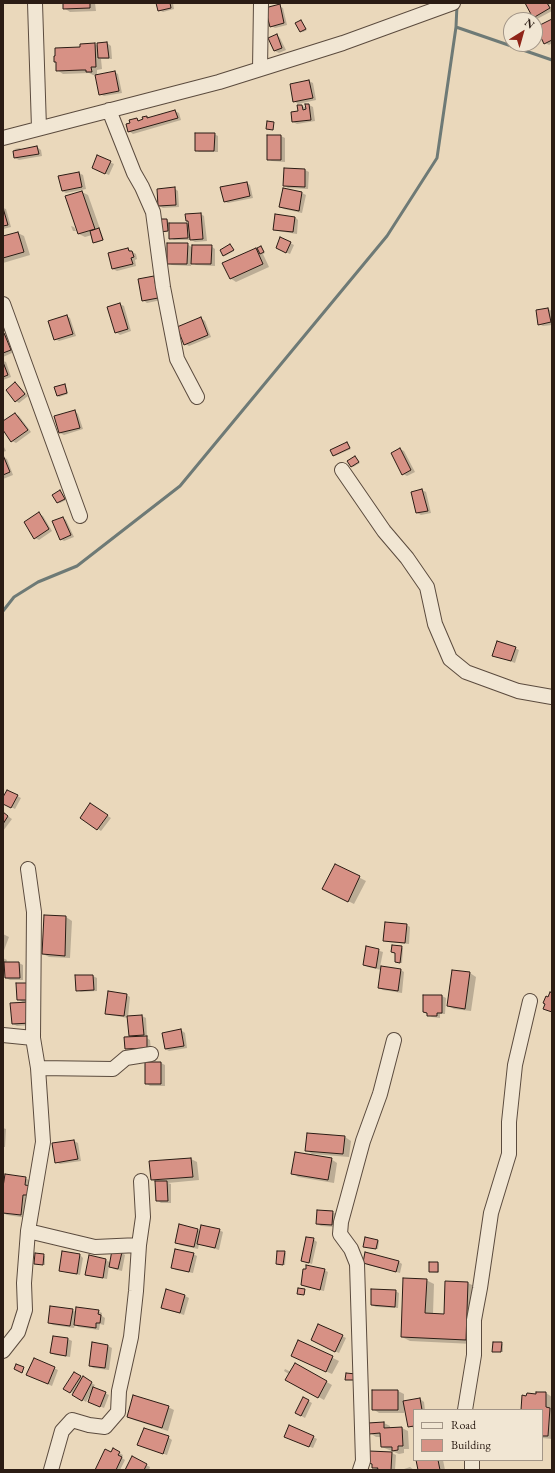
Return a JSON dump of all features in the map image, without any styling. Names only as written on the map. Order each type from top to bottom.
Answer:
[{"type":"street","points":[[35,3],[39,128]]},
{"type":"street","points":[[260,69],[261,3]]},
{"type":"street","points":[[3,138],[219,82],[343,42],[453,3]]},
{"type":"street","points":[[109,110],[134,173],[153,212],[163,287],[177,359],[197,397]]},
{"type":"street","points":[[3,304],[80,516]]},
{"type":"street","points":[[342,470],[384,531],[407,558],[427,588],[435,624],[450,659],[466,672],[518,691],[552,697]]},
{"type":"street","points":[[3,1351],[18,1332],[25,1310],[24,1283],[28,1231],[43,1142],[38,1068],[33,1038],[34,912],[28,869]]},
{"type":"street","points":[[465,1409],[474,1355],[474,1320],[492,1213],[509,1154],[509,1122],[515,1065],[530,1001]]},
{"type":"street","points":[[3,1035],[33,1038]]},
{"type":"street","points":[[360,1470],[362,1461],[357,1264],[351,1249],[340,1234],[341,1222],[363,1141],[380,1094],[394,1040]]},
{"type":"street","points":[[38,1068],[113,1069],[126,1058],[151,1054]]},
{"type":"street","points":[[51,1470],[62,1430],[72,1420],[89,1425],[105,1427],[118,1412],[119,1391],[132,1329],[136,1291],[139,1245],[143,1217],[141,1181]]},
{"type":"street","points":[[28,1231],[95,1247],[139,1245]]},
{"type":"building","points":[[63,3],[90,3],[90,8],[63,9]]},
{"type":"building","points":[[156,3],[170,3],[171,8],[158,11]]},
{"type":"building","points":[[525,3],[547,3],[550,8],[543,12],[530,12]]},
{"type":"building","points":[[280,4],[284,23],[270,27],[265,8]]},
{"type":"building","points":[[552,19],[552,40],[544,44],[543,42],[543,24]]},
{"type":"building","points":[[301,20],[306,29],[300,32],[295,23]]},
{"type":"building","points":[[277,34],[282,48],[274,51],[268,38]]},
{"type":"building","points":[[107,42],[109,58],[98,58],[97,43]]},
{"type":"building","points":[[95,43],[96,67],[91,67],[92,72],[86,72],[86,70],[56,71],[56,62],[54,62],[55,48],[80,47],[80,44]]},
{"type":"building","points":[[115,71],[119,91],[99,95],[95,75]]},
{"type":"building","points":[[309,80],[313,98],[293,102],[290,84]]},
{"type":"building","points":[[305,104],[309,104],[311,120],[292,122],[291,112],[298,111],[297,105],[302,105],[303,110],[306,109]]},
{"type":"building","points":[[175,110],[178,118],[128,132],[126,124],[130,123],[129,120],[137,118],[138,121],[143,119],[142,117],[147,116],[147,118]]},
{"type":"building","points":[[267,121],[274,122],[273,130],[266,129]]},
{"type":"building","points":[[195,133],[215,133],[214,151],[195,151]]},
{"type":"building","points":[[267,135],[281,135],[281,160],[267,160]]},
{"type":"building","points":[[37,146],[39,154],[14,158],[13,151]]},
{"type":"building","points":[[97,155],[111,161],[105,174],[92,168]]},
{"type":"building","points":[[284,168],[305,169],[305,187],[283,186]]},
{"type":"building","points":[[79,172],[82,187],[62,191],[58,176]]},
{"type":"building","points":[[247,182],[250,196],[224,202],[220,187]]},
{"type":"building","points":[[175,187],[176,205],[158,206],[157,189]]},
{"type":"building","points":[[283,188],[302,192],[299,211],[279,207]]},
{"type":"building","points":[[82,191],[95,229],[78,234],[65,196]]},
{"type":"building","points":[[3,208],[8,225],[3,226]]},
{"type":"building","points":[[201,213],[203,239],[190,240],[188,221],[186,221],[185,214]]},
{"type":"building","points":[[275,214],[295,217],[293,232],[273,230]]},
{"type":"building","points":[[158,219],[167,219],[168,231],[159,232]]},
{"type":"building","points":[[169,223],[187,223],[188,238],[169,239]]},
{"type":"building","points":[[99,228],[103,240],[93,243],[90,231]]},
{"type":"building","points":[[18,232],[24,252],[3,258],[3,236]]},
{"type":"building","points":[[280,237],[291,242],[286,253],[276,248]]},
{"type":"building","points":[[167,243],[188,243],[187,264],[167,264]]},
{"type":"building","points":[[230,244],[234,250],[223,256],[220,250]]},
{"type":"building","points":[[192,245],[212,245],[211,264],[191,264]]},
{"type":"building","points":[[261,246],[264,252],[260,254],[257,248]]},
{"type":"building","points":[[128,248],[129,251],[132,251],[134,257],[131,258],[133,264],[112,269],[108,253]]},
{"type":"building","points":[[256,248],[263,264],[230,279],[222,263]]},
{"type":"building","points":[[154,276],[158,298],[142,301],[138,279]]},
{"type":"building","points":[[120,303],[128,329],[115,333],[107,307]]},
{"type":"building","points":[[548,308],[551,322],[538,325],[536,310]]},
{"type":"building","points":[[67,315],[73,334],[54,340],[48,321]]},
{"type":"building","points":[[201,317],[208,335],[184,345],[177,327]]},
{"type":"building","points":[[3,333],[11,350],[3,353]]},
{"type":"building","points":[[3,362],[8,375],[3,377]]},
{"type":"building","points":[[15,382],[25,394],[15,402],[6,390]]},
{"type":"building","points":[[65,384],[67,393],[57,396],[54,387]]},
{"type":"building","points":[[75,410],[80,428],[59,433],[54,416]]},
{"type":"building","points":[[15,413],[28,430],[11,442],[3,430],[3,421]]},
{"type":"building","points":[[347,442],[350,448],[333,456],[330,450]]},
{"type":"building","points":[[400,448],[411,470],[402,475],[391,453]]},
{"type":"building","points":[[3,455],[10,472],[3,475]]},
{"type":"building","points":[[355,456],[359,462],[351,467],[347,461]]},
{"type":"building","points":[[422,489],[428,511],[416,513],[411,492]]},
{"type":"building","points":[[60,490],[65,499],[57,503],[52,495]]},
{"type":"building","points":[[39,512],[49,529],[34,539],[24,522]]},
{"type":"building","points":[[63,517],[71,535],[60,540],[52,521]]},
{"type":"building","points":[[497,641],[516,647],[511,661],[492,656]]},
{"type":"building","points":[[7,790],[18,795],[11,808],[3,804],[3,797]]},
{"type":"building","points":[[90,803],[108,815],[97,830],[80,818]]},
{"type":"building","points":[[3,812],[8,816],[3,824]]},
{"type":"building","points":[[335,864],[360,876],[348,902],[322,889]]},
{"type":"building","points":[[44,915],[66,916],[65,956],[42,954]]},
{"type":"building","points":[[385,922],[407,924],[405,943],[383,941]]},
{"type":"building","points":[[392,945],[402,946],[400,963],[395,962],[395,953],[391,952]]},
{"type":"building","points":[[366,946],[379,949],[376,968],[363,965]]},
{"type":"building","points":[[4,962],[19,962],[20,978],[5,978]]},
{"type":"building","points":[[381,966],[401,969],[398,991],[378,988]]},
{"type":"building","points":[[452,970],[470,972],[465,1009],[447,1006]]},
{"type":"building","points":[[75,975],[93,975],[94,990],[76,991]]},
{"type":"building","points":[[16,983],[28,983],[29,1000],[17,1000]]},
{"type":"building","points":[[108,991],[127,994],[124,1016],[105,1014]]},
{"type":"building","points":[[550,992],[552,993],[552,1012],[543,1009],[545,1004],[543,1003],[546,996],[548,997]]},
{"type":"building","points":[[423,995],[442,995],[442,1013],[437,1013],[437,1016],[427,1016],[427,1013],[423,1012]]},
{"type":"building","points":[[29,1002],[31,1023],[12,1024],[10,1003]]},
{"type":"building","points":[[142,1015],[144,1035],[129,1036],[127,1016]]},
{"type":"building","points":[[181,1029],[184,1046],[165,1049],[162,1033]]},
{"type":"building","points":[[147,1036],[147,1048],[125,1049],[124,1037]]},
{"type":"building","points":[[145,1062],[161,1062],[161,1084],[145,1084]]},
{"type":"building","points":[[307,1133],[345,1136],[343,1154],[305,1151]]},
{"type":"building","points":[[74,1140],[78,1159],[55,1163],[52,1143]]},
{"type":"building","points":[[295,1152],[332,1158],[328,1180],[291,1174]]},
{"type":"building","points":[[191,1158],[193,1177],[151,1180],[149,1161]]},
{"type":"building","points":[[5,1174],[26,1177],[25,1185],[31,1186],[30,1195],[23,1195],[21,1215],[3,1213],[3,1187]]},
{"type":"building","points":[[155,1181],[167,1181],[168,1201],[156,1201]]},
{"type":"building","points":[[317,1210],[333,1211],[332,1225],[316,1224]]},
{"type":"building","points":[[179,1224],[198,1229],[194,1247],[175,1243]]},
{"type":"building","points":[[201,1225],[220,1229],[215,1248],[197,1244]]},
{"type":"building","points":[[306,1237],[314,1238],[309,1263],[301,1261]]},
{"type":"building","points":[[365,1237],[378,1240],[376,1249],[363,1247]]},
{"type":"building","points":[[175,1249],[194,1253],[189,1272],[171,1268]]},
{"type":"building","points":[[112,1250],[122,1252],[118,1269],[109,1267]]},
{"type":"building","points":[[62,1251],[80,1254],[77,1274],[59,1271]]},
{"type":"building","points":[[277,1251],[285,1251],[283,1265],[276,1264]]},
{"type":"building","points":[[365,1252],[399,1261],[396,1272],[363,1263]]},
{"type":"building","points":[[35,1253],[44,1254],[43,1265],[34,1264]]},
{"type":"building","points":[[89,1255],[106,1259],[103,1278],[85,1275]]},
{"type":"building","points":[[429,1262],[438,1262],[438,1272],[429,1272]]},
{"type":"building","points":[[306,1265],[325,1269],[320,1290],[301,1285],[303,1269],[306,1269]]},
{"type":"building","points":[[403,1278],[427,1279],[425,1313],[444,1314],[445,1281],[468,1282],[466,1340],[401,1337]]},
{"type":"building","points":[[298,1288],[305,1289],[304,1295],[297,1294]]},
{"type":"building","points":[[166,1289],[185,1295],[180,1313],[161,1308]]},
{"type":"building","points":[[371,1289],[396,1290],[395,1307],[371,1305]]},
{"type":"building","points":[[50,1306],[73,1309],[70,1326],[48,1323]]},
{"type":"building","points":[[76,1307],[99,1310],[98,1314],[101,1315],[100,1323],[96,1323],[96,1328],[74,1325]]},
{"type":"building","points":[[318,1324],[343,1335],[335,1352],[311,1340]]},
{"type":"building","points":[[53,1336],[68,1338],[66,1356],[50,1353]]},
{"type":"building","points":[[298,1340],[333,1356],[326,1372],[291,1356]]},
{"type":"building","points":[[92,1342],[108,1345],[105,1368],[89,1366]]},
{"type":"building","points":[[493,1342],[502,1342],[501,1352],[492,1352]]},
{"type":"building","points":[[34,1358],[55,1367],[48,1384],[26,1375]]},
{"type":"building","points":[[295,1363],[327,1381],[318,1398],[285,1380]]},
{"type":"building","points":[[16,1364],[24,1367],[22,1373],[14,1369]]},
{"type":"building","points":[[74,1372],[81,1376],[70,1393],[63,1389]]},
{"type":"building","points":[[346,1373],[356,1374],[356,1380],[345,1380]]},
{"type":"building","points":[[83,1376],[92,1382],[82,1401],[72,1395]]},
{"type":"building","points":[[93,1387],[106,1392],[100,1407],[88,1402]]},
{"type":"building","points":[[372,1390],[398,1390],[398,1410],[372,1410]]},
{"type":"building","points":[[536,1392],[546,1392],[546,1407],[550,1408],[548,1436],[543,1436],[543,1409],[521,1409],[522,1395],[526,1396],[527,1393],[536,1394]]},
{"type":"building","points":[[133,1395],[169,1406],[162,1428],[127,1417]]},
{"type":"building","points":[[303,1397],[309,1400],[301,1416],[295,1413]]},
{"type":"building","points":[[420,1398],[422,1409],[413,1409],[413,1426],[408,1427],[403,1401]]},
{"type":"building","points":[[384,1422],[384,1428],[402,1427],[403,1446],[398,1446],[398,1450],[392,1451],[392,1447],[381,1447],[380,1433],[369,1434],[368,1423]]},
{"type":"building","points":[[289,1425],[314,1436],[309,1447],[284,1437]]},
{"type":"building","points":[[144,1428],[169,1436],[163,1454],[137,1445]]},
{"type":"building","points":[[113,1448],[120,1452],[118,1455],[122,1457],[116,1470],[95,1470],[105,1449],[111,1452]]},
{"type":"building","points":[[369,1451],[392,1452],[391,1470],[377,1470],[378,1468],[372,1468],[372,1464],[369,1463]]},
{"type":"building","points":[[132,1456],[147,1464],[144,1470],[125,1470]]},
{"type":"building","points":[[416,1461],[438,1461],[440,1470],[418,1470]]},
{"type":"waterway","points":[[3,611],[14,597],[38,582],[77,566],[180,486],[387,236],[437,158],[456,27],[457,5]]},
{"type":"waterway","points":[[456,27],[552,60]]}]
